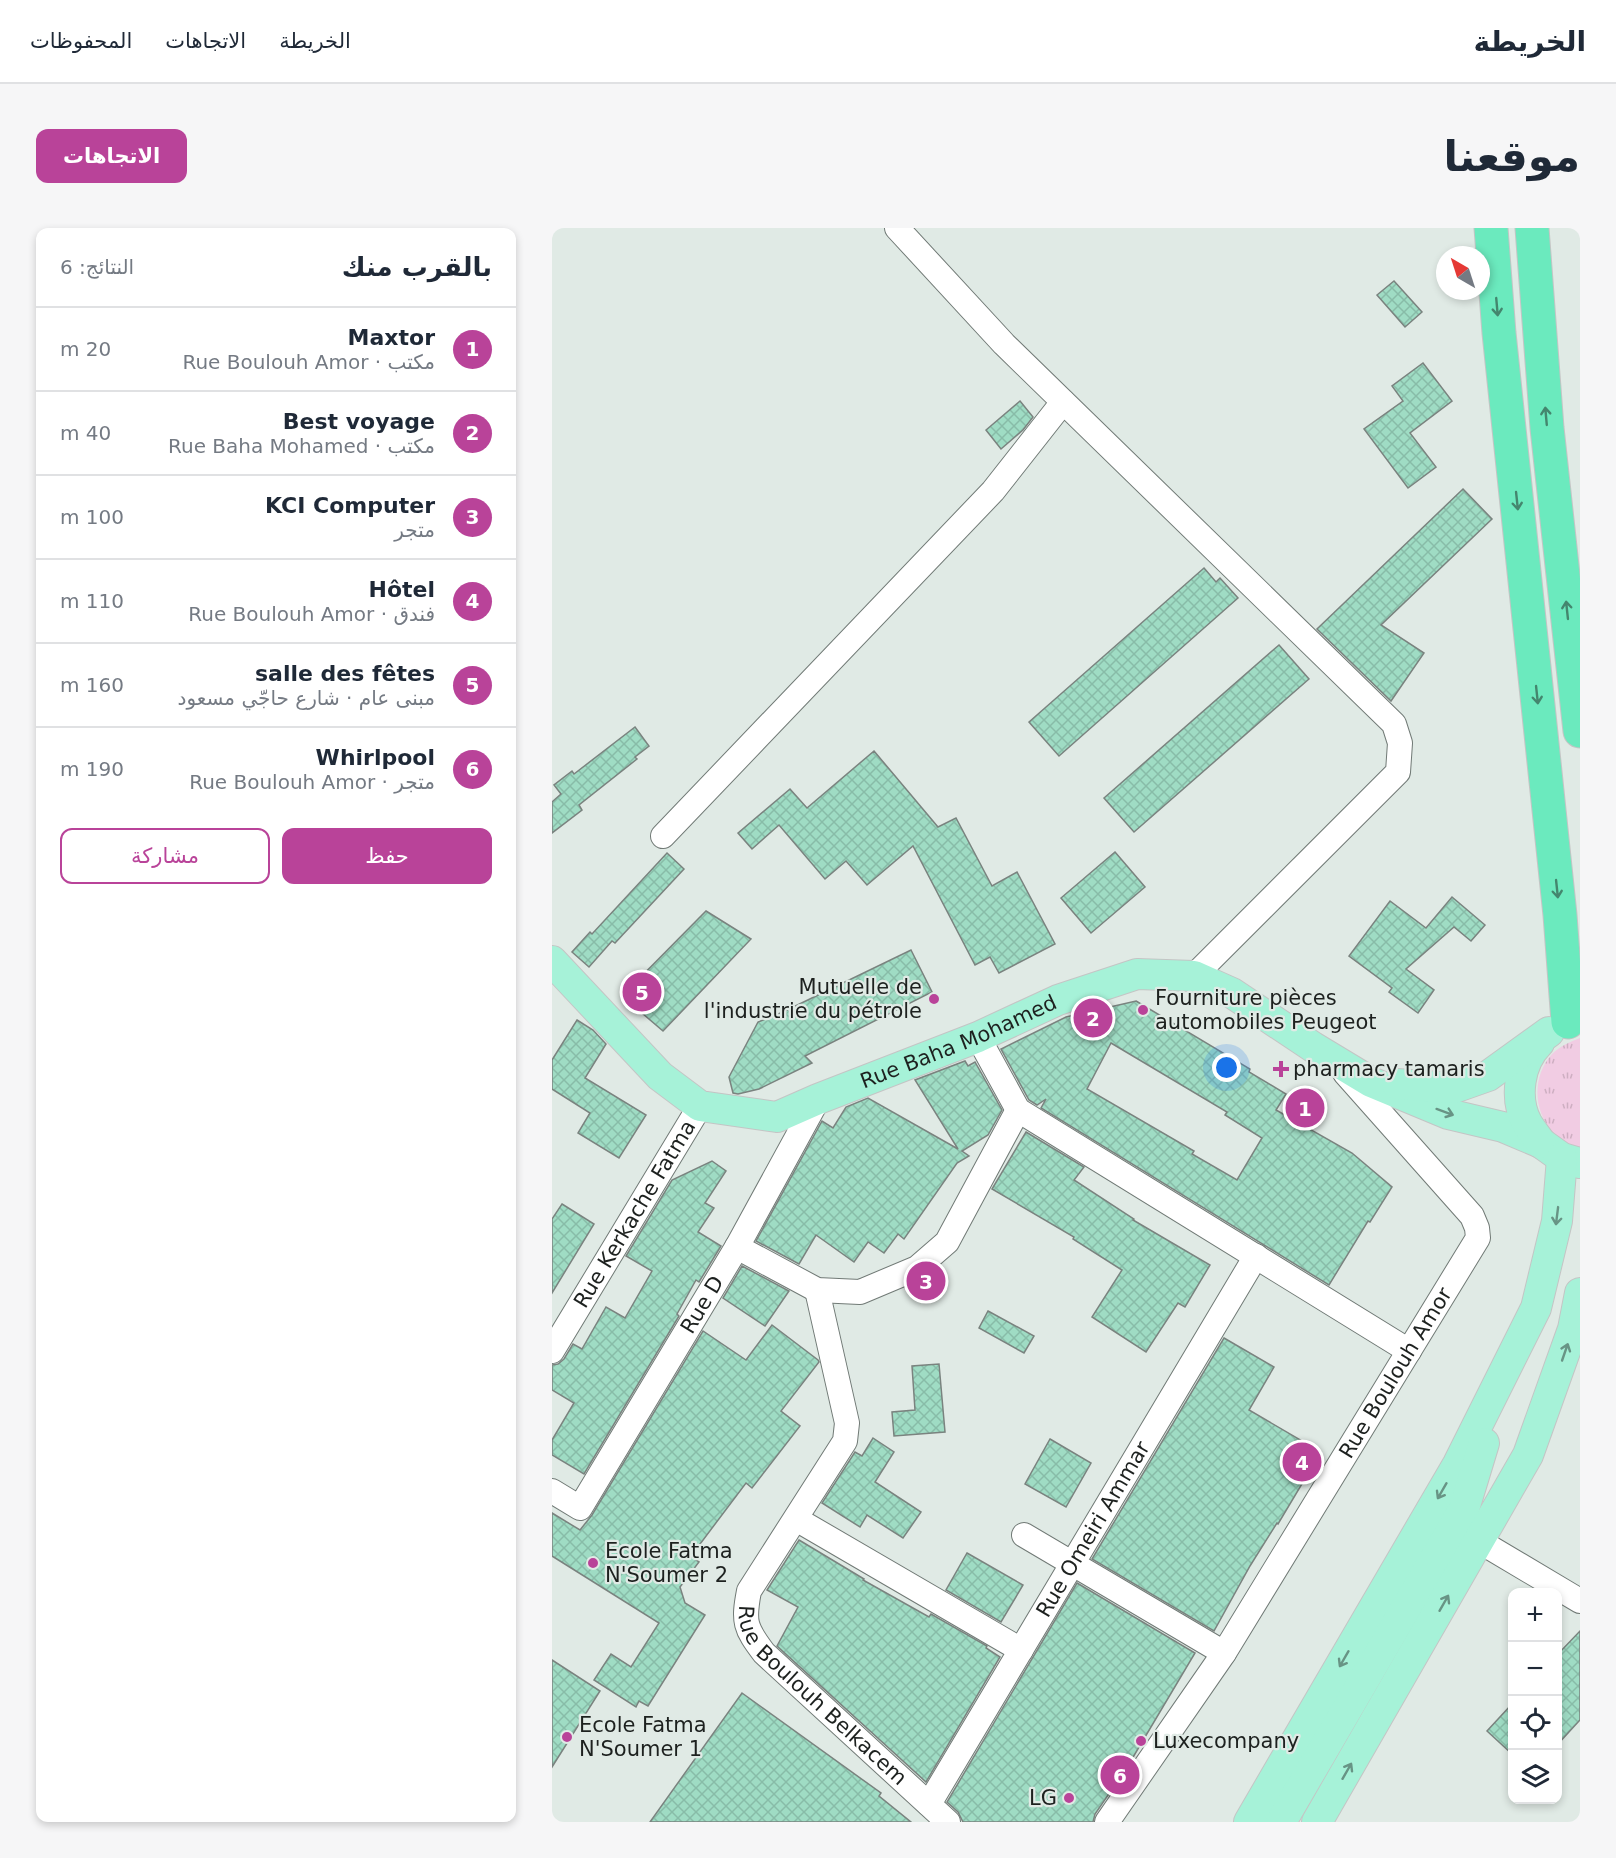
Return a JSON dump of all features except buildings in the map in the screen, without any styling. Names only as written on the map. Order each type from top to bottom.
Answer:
[{"type":"highway","points":[[1491,228],[1499,333],[1560,915],[1566,1024]]},
{"type":"highway","points":[[1532,228],[1547,428],[1580,731]]},
{"type":"main road","points":[[552,961],[660,1076],[700,1106]]},
{"type":"main road","name":"Rue Baha Mohamed","points":[[700,1106],[777,1118],[818,1099],[978,1037],[1058,1000],[1137,974],[1194,976],[1233,993],[1371,1082],[1448,1114],[1503,1127],[1561,1155]]},
{"type":"main road","points":[[1371,1082],[1454,1088],[1488,1076],[1566,1024]]},
{"type":"main road","points":[[1249,1822],[1458,1464],[1536,1308],[1557,1221],[1561,1155],[1527,1123],[1520,1099],[1521,1074],[1532,1050],[1566,1024]]},
{"type":"main road","points":[[1528,1455],[1573,1329],[1580,1293]]},
{"type":"main road","points":[[1281,1822],[1464,1509],[1508,1366]]},
{"type":"main road","points":[[1317,1822],[1528,1455],[1580,1370]]},
{"type":"street","points":[[897,228],[1004,344],[1394,724],[1400,743],[1398,772],[1194,976]]},
{"type":"street","points":[[663,836],[993,491],[1064,402]]},
{"type":"street","points":[[978,1037],[1018,1110],[1409,1351]]},
{"type":"street","name":"Rue Boulouh Amor","points":[[1107,1822],[1224,1653],[1478,1238],[1472,1216],[1455,1195],[1333,1059]]},
{"type":"street","name":"Rue D","points":[[552,1491],[580,1508],[737,1247],[818,1099]]},
{"type":"street","name":"Rue Kerkache Fatma","points":[[552,1350],[700,1106]]},
{"type":"street","points":[[737,1247],[817,1290],[860,1292],[917,1268],[947,1242],[1018,1110]]},
{"type":"street","name":"Rue Omeiri Ammar","points":[[929,1804],[1256,1256]]},
{"type":"street","name":"Rue Boulouh Belkacem","points":[[817,1290],[847,1423],[845,1441],[749,1591],[745,1610],[749,1633],[764,1653],[948,1822]]},
{"type":"street","points":[[796,1519],[1021,1650]]},
{"type":"street","points":[[1024,1535],[1224,1653]]},
{"type":"street","points":[[1479,1541],[1579,1598]]},
{"type":"green space","points":[[1580,1038],[1580,1147],[1561,1139],[1552,1131],[1541,1113],[1537,1093],[1541,1072],[1552,1054],[1562,1046]]},
{"type":"place","name":"salle des fêtes","points":[[642,992]]},
{"type":"place","name":"Mutuelle de l'industrie du pétrole","points":[[934,999]]},
{"type":"place","name":"Fourniture pièces automobiles Peugeot","points":[[1143,1010]]},
{"type":"place","name":"Best voyage","points":[[1093,1018]]},
{"type":"place","name":"pharmacy tamaris","points":[[1281,1069]]},
{"type":"place","name":"Maxtor","points":[[1305,1108]]},
{"type":"place","name":"KCI Computer","points":[[926,1281]]},
{"type":"place","name":"Hôtel","points":[[1302,1462]]},
{"type":"place","name":"Ecole Fatma N'Soumer 2","points":[[593,1563]]},
{"type":"place","name":"Ecole Fatma N'Soumer 1","points":[[567,1737]]},
{"type":"place","name":"Luxecompany","points":[[1141,1741]]},
{"type":"place","name":"Whirlpool","points":[[1120,1775]]},
{"type":"place","name":"LG","points":[[1069,1798]]}]
